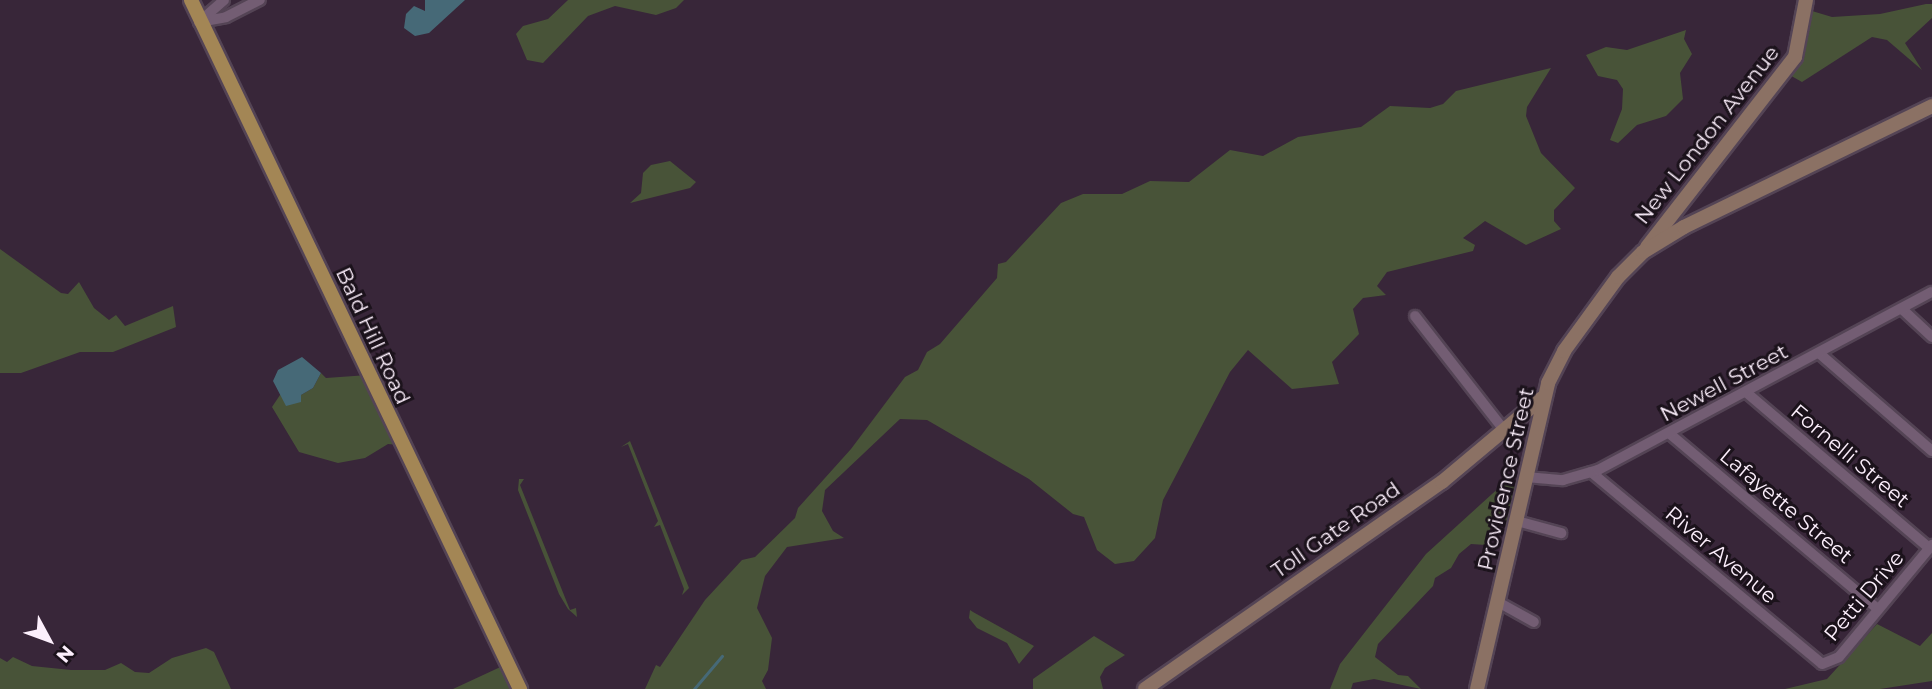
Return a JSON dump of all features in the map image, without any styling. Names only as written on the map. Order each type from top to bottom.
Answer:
[{"type":"main road","name":"Bald Hill Road","points":[[191,0],[199,22],[520,689]]},
{"type":"main road","name":"New London Avenue","points":[[1643,252],[1676,203],[1795,57],[1805,0]]},
{"type":"main road","name":"Providence Street","points":[[1477,689],[1544,397],[1564,351],[1618,277],[1643,252],[1689,224],[1932,106]]},
{"type":"main road","name":"Toll Gate Road","points":[[1145,689],[1442,482],[1544,397]]},
{"type":"street","points":[[199,22],[223,0]]},
{"type":"street","points":[[199,22],[226,17],[260,0]]},
{"type":"street","name":"Newell Street","points":[[1526,477],[1563,480],[1591,472],[1670,434],[1932,292]]},
{"type":"street","points":[[1902,309],[1932,337]]},
{"type":"street","points":[[1415,316],[1505,431]]},
{"type":"street","points":[[1820,354],[1932,451]]},
{"type":"street","name":"Fornelli Street","points":[[1747,393],[1930,547]]},
{"type":"street","name":"Lafayette Street","points":[[1670,434],[1878,608]]},
{"type":"street","name":"River Avenue","points":[[1591,472],[1815,661],[1826,664]]},
{"type":"street","points":[[1517,522],[1561,533]]},
{"type":"street","name":"Petti Drive","points":[[1826,664],[1839,657],[1930,547]]},
{"type":"street","points":[[1498,602],[1534,622]]},
{"type":"green space","points":[[568,0],[684,0],[676,8],[656,15],[615,6],[588,16],[543,63],[527,60],[516,34],[523,26],[548,19]]},
{"type":"green space","points":[[1932,4],[1932,18],[1905,43],[1922,70],[1887,40],[1872,37],[1802,82],[1786,73],[1812,11],[1832,17],[1880,14]]},
{"type":"green space","points":[[1686,30],[1684,39],[1692,54],[1680,73],[1683,99],[1666,116],[1637,125],[1618,143],[1610,140],[1622,109],[1623,89],[1617,80],[1598,76],[1586,55],[1606,47],[1627,50]]},
{"type":"green space","points":[[1551,68],[1527,107],[1526,116],[1541,153],[1575,188],[1554,210],[1554,221],[1561,229],[1526,245],[1485,221],[1463,238],[1475,245],[1473,251],[1387,272],[1377,286],[1386,295],[1363,298],[1353,309],[1359,334],[1332,362],[1339,384],[1292,389],[1248,350],[1230,372],[1163,500],[1155,538],[1134,561],[1115,564],[1097,550],[1084,517],[1073,514],[1029,479],[927,420],[900,419],[825,490],[822,511],[833,531],[844,538],[787,547],[765,576],[757,608],[772,638],[768,670],[762,681],[766,689],[645,689],[656,665],[660,667],[705,600],[742,560],[755,557],[795,518],[798,508],[851,449],[905,377],[918,370],[927,352],[940,344],[997,278],[998,264],[1006,262],[1061,203],[1083,194],[1122,194],[1150,181],[1189,182],[1230,150],[1263,156],[1298,137],[1361,127],[1390,106],[1430,108],[1443,104],[1456,91]]},
{"type":"green space","points":[[670,161],[696,182],[690,188],[630,203],[641,193],[643,173],[651,165]]},
{"type":"green space","points":[[0,249],[61,293],[68,294],[79,282],[94,308],[109,320],[116,315],[125,326],[173,306],[176,327],[113,352],[80,352],[21,373],[0,373]]},
{"type":"green space","points":[[321,373],[326,378],[368,375],[400,445],[388,444],[365,458],[338,463],[299,452],[272,407],[282,392],[301,402],[301,395],[313,388]]},
{"type":"green space","points":[[630,441],[689,588],[682,595],[684,589],[660,525],[654,527],[658,521],[628,444],[621,447]]},
{"type":"green space","points":[[519,479],[524,479],[520,485],[570,610],[576,608],[577,617],[568,609],[559,594],[518,490]]},
{"type":"green space","points":[[1503,484],[1522,487],[1513,526],[1491,525],[1486,545],[1471,544],[1459,554],[1451,568],[1435,578],[1433,586],[1378,644],[1375,657],[1398,675],[1408,676],[1421,689],[1374,679],[1353,683],[1351,689],[1330,689],[1340,664],[1426,554]]},
{"type":"green space","points":[[970,610],[1034,646],[1019,664],[1007,643],[977,628],[969,618]]},
{"type":"green space","points":[[1877,624],[1920,646],[1932,633],[1932,681],[1880,689],[1785,689],[1827,679]]},
{"type":"green space","points":[[1094,636],[1125,655],[1105,668],[1100,677],[1103,689],[1033,689],[1033,679]]},
{"type":"green space","points":[[206,648],[214,652],[231,689],[0,689],[0,658],[7,662],[13,657],[32,666],[71,670],[105,670],[121,663],[135,672],[149,673],[172,658]]},
{"type":"green space","points":[[509,663],[521,689],[453,689]]},
{"type":"water","points":[[425,0],[465,0],[429,33],[415,36],[404,28],[406,14],[414,6],[425,11]]},
{"type":"water","points":[[302,357],[321,373],[313,388],[301,395],[301,402],[286,406],[273,381],[278,370]]},
{"type":"waterway","points":[[694,689],[722,656]]}]
